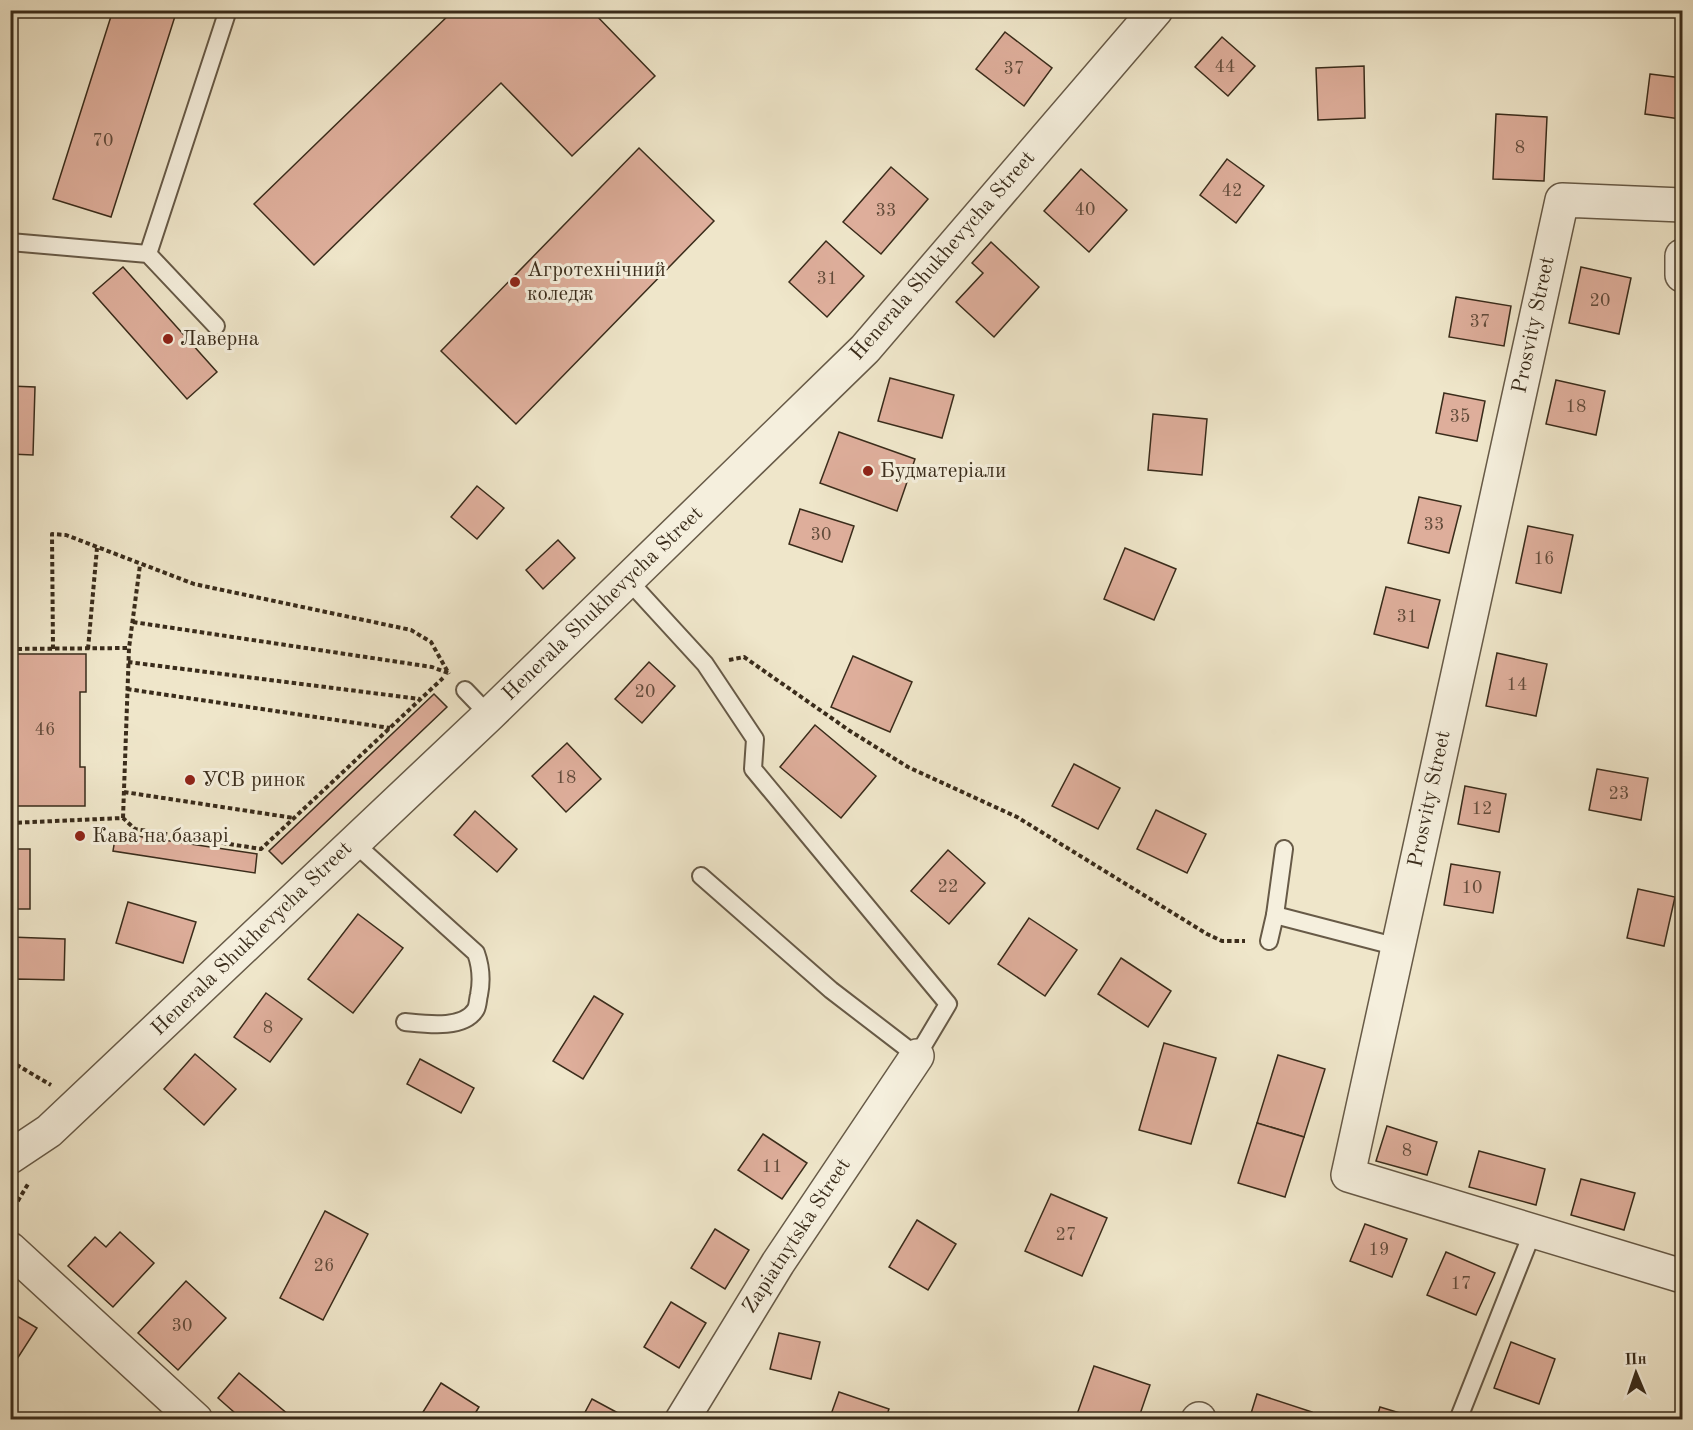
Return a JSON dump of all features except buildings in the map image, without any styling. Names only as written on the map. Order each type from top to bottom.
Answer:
[{"type":"street","name":"Henerala Shukhevycha Street","points":[[10,1157],[50,1131],[489,715],[865,349],[1156,10]]},
{"type":"street","name":"Prosvity Street","points":[[1683,206],[1562,200],[1348,1175],[1683,1276]]},
{"type":"street","points":[[1683,256],[1683,275]]},
{"type":"street","name":"Zapiatnytska Street","points":[[682,1419],[778,1263],[917,1056]]},
{"type":"street","points":[[10,1249],[196,1419]]},
{"type":"lane","points":[[148,254],[228,10]]},
{"type":"lane","points":[[10,242],[148,254],[216,326]]},
{"type":"lane","points":[[628,580],[705,664],[755,739],[753,769],[948,1004],[917,1056],[831,990],[700,876]]},
{"type":"lane","points":[[465,690],[489,715]]},
{"type":"lane","points":[[353,842],[476,952],[481,968],[481,985],[476,1008],[463,1021],[432,1025],[405,1022]]},
{"type":"lane","points":[[1269,941],[1284,849]]},
{"type":"lane","points":[[1275,915],[1398,947]]},
{"type":"lane","points":[[1458,1419],[1533,1231]]},
{"type":"path","points":[[53,649],[52,534],[66,535],[194,584],[411,630],[431,642],[449,674],[465,690]]},
{"type":"path","points":[[88,648],[97,547]]},
{"type":"path","points":[[123,818],[128,662],[140,565]]},
{"type":"path","points":[[133,622],[432,667],[449,674]]},
{"type":"path","points":[[10,649],[129,648]]},
{"type":"path","points":[[705,664],[744,657],[850,731],[908,767],[1017,817],[1207,934],[1222,941],[1269,941]]},
{"type":"path","points":[[128,662],[420,699]]},
{"type":"path","points":[[10,823],[123,818],[135,829],[261,849],[449,674]]},
{"type":"path","points":[[127,689],[390,728]]},
{"type":"path","points":[[123,792],[294,818]]},
{"type":"path","points":[[10,1061],[58,1090]]},
{"type":"place","name":"Агротехнічний коледж","points":[[515,282]]},
{"type":"place","name":"Лаверна","points":[[168,339]]},
{"type":"place","name":"Будматеріали","points":[[868,471]]},
{"type":"place","name":"УСВ ринок","points":[[190,780]]},
{"type":"place","name":"Кава на базарі","points":[[80,836]]}]
